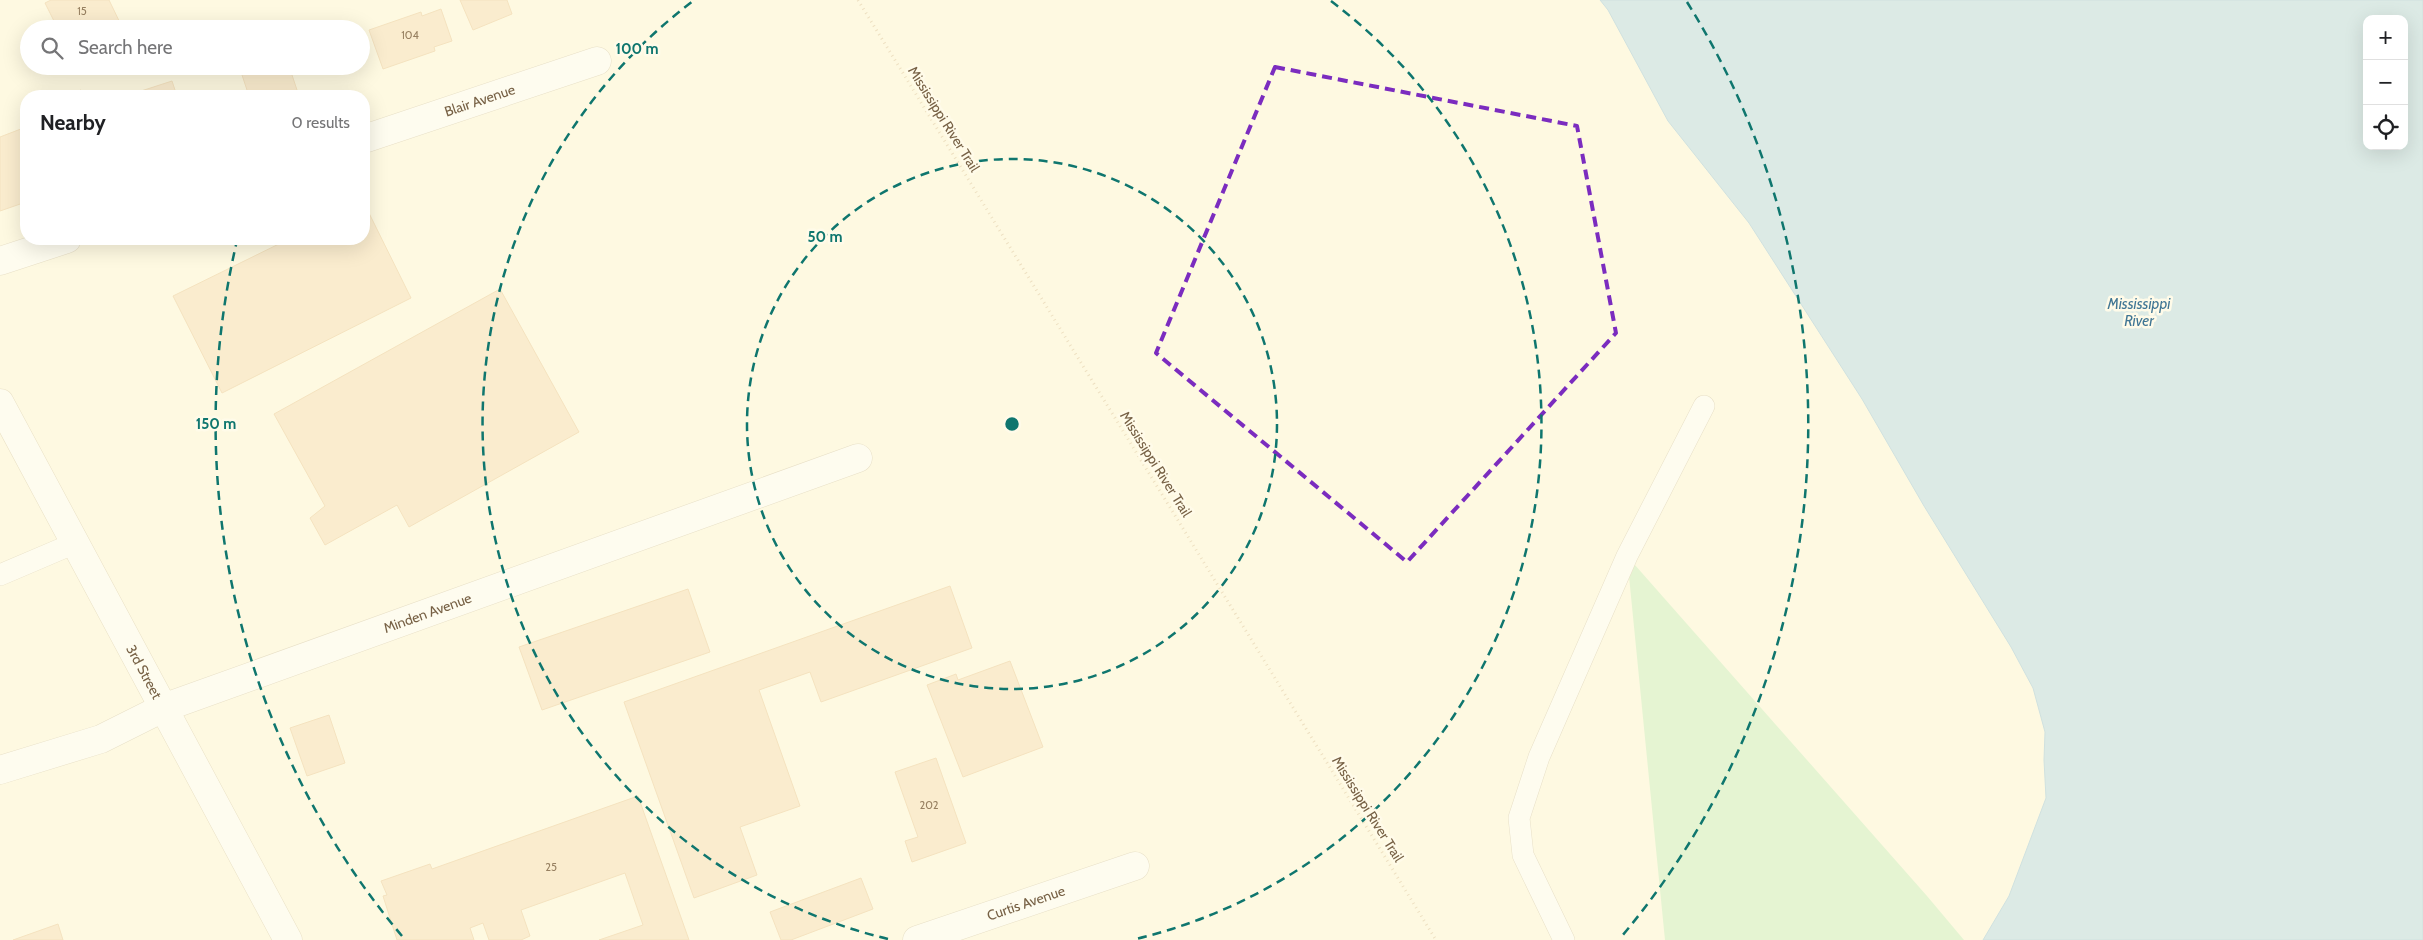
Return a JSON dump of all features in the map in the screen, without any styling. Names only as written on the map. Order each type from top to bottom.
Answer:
[{"type":"street","name":"Blair Avenue","points":[[370,138],[597,61]]},
{"type":"street","points":[[0,261],[49,245]]},
{"type":"street","name":"3rd Street","points":[[0,403],[288,940]]},
{"type":"street","name":"Minden Avenue","points":[[0,770],[101,739],[163,708],[858,458]]},
{"type":"street","name":"Curtis Avenue","points":[[917,940],[1135,866]]},
{"type":"lane","points":[[1564,940],[1523,855],[1519,818],[1539,758],[1627,556],[1704,406]]},
{"type":"lane","points":[[0,575],[74,543]]},
{"type":"path","name":"Mississippi River Trail","points":[[858,0],[1436,940]]},
{"type":"highlighted area","points":[[1275,67],[1577,126],[1616,333],[1407,562],[1156,353]]},
{"type":"green space","points":[[1627,556],[1927,896],[1964,940],[1665,940]]},
{"type":"water","name":"Mississippi River","points":[[1600,0],[2423,0],[2423,940],[1983,940],[2009,896],[2046,798],[2045,732],[2033,688],[2011,647],[1924,506],[1862,399],[1749,223],[1668,121],[1608,10]]},
{"type":"building","points":[[51,0],[109,0],[119,20],[54,20],[45,3]]},
{"type":"building","points":[[460,0],[507,0],[512,14],[473,30]]},
{"type":"building","points":[[441,9],[452,41],[434,47],[435,51],[383,69],[370,30],[421,12],[422,16]]},
{"type":"building","points":[[242,75],[292,75],[297,90],[247,90]]},
{"type":"building","points":[[172,81],[175,90],[144,90]]},
{"type":"building","points":[[20,129],[20,204],[0,211],[0,137]]},
{"type":"building","points":[[370,215],[411,298],[222,393],[173,296],[277,245],[370,245]]},
{"type":"building","points":[[500,289],[579,432],[409,527],[397,505],[325,545],[310,518],[325,506],[274,414]]},
{"type":"building","points":[[950,586],[972,648],[821,702],[810,672],[759,690],[800,806],[740,827],[757,875],[694,898],[624,702]]},
{"type":"building","points":[[688,589],[710,652],[542,710],[519,647]]},
{"type":"building","points":[[1010,661],[1043,747],[963,777],[927,685],[956,674],[958,680]]},
{"type":"building","points":[[329,715],[345,763],[307,776],[290,728]]},
{"type":"building","points":[[936,758],[966,843],[912,862],[905,841],[918,837],[895,772]]},
{"type":"building","points":[[638,796],[689,940],[599,940],[643,925],[625,873],[521,910],[530,936],[521,940],[489,940],[483,923],[470,928],[474,940],[397,940],[383,896],[387,895],[381,881],[430,864],[432,869]]},
{"type":"building","points":[[861,878],[873,909],[791,940],[781,940],[770,912]]},
{"type":"building","points":[[58,924],[63,940],[13,940]]}]
